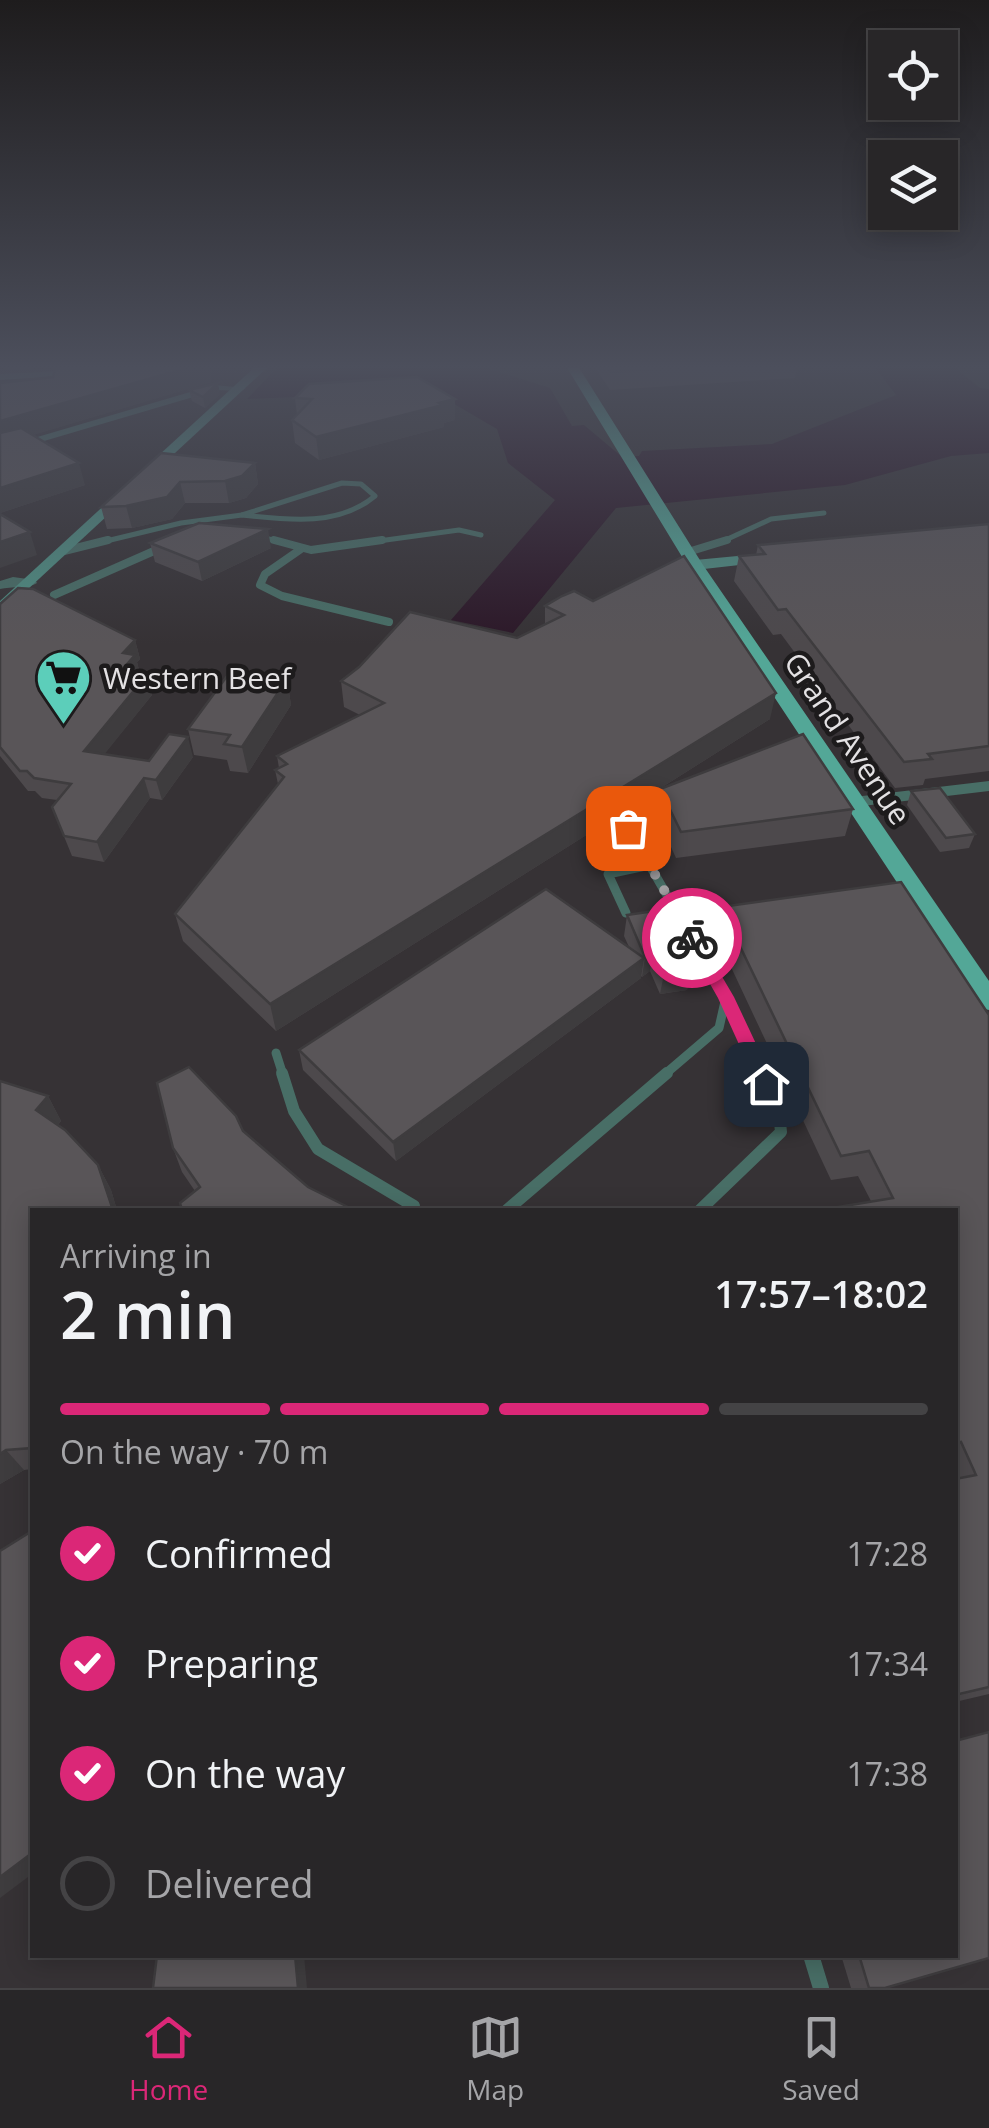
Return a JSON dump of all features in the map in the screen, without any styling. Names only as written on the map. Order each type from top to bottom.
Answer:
[{"type":"main road","points":[[0,610],[164,459]]},
{"type":"main road","name":"Grand Avenue","points":[[631,459],[662,506],[688,562],[989,1001]]},
{"type":"main road","points":[[688,562],[781,556]]},
{"type":"street","points":[[0,586],[13,581],[30,582]]},
{"type":"street","points":[[854,802],[989,786]]},
{"type":"lane","points":[[64,552],[182,523],[242,516],[293,519],[334,515],[354,510],[376,496],[361,484],[342,483],[242,516]]},
{"type":"lane","points":[[688,562],[771,519],[824,513]]},
{"type":"lane","points":[[389,622],[282,596],[260,585],[265,574],[301,549],[458,530],[481,536]]},
{"type":"lane","points":[[240,533],[270,537],[301,549]]},
{"type":"lane","points":[[54,594],[176,542]]},
{"type":"lane","points":[[628,828],[726,997],[779,1112],[781,1132],[702,1208]]},
{"type":"lane","points":[[626,912],[608,874],[650,865]]},
{"type":"lane","points":[[509,1208],[718,1028],[726,997]]},
{"type":"lane","points":[[276,1053],[294,1111],[318,1149],[414,1206]]},
{"type":"lane","points":[[813,1958],[821,1988]]},
{"type":"shaded area","points":[[507,459],[941,459],[845,485],[616,508],[513,633],[451,620],[555,500]]},
{"type":"building","points":[[0,459],[72,459],[79,463],[0,488]]},
{"type":"building","points":[[155,459],[255,463],[242,476],[225,481],[180,482],[167,497],[101,507]]},
{"type":"building","points":[[0,514],[30,532],[0,542]]},
{"type":"building","points":[[199,523],[268,529],[198,562],[150,543]]},
{"type":"building","points":[[989,524],[989,746],[928,754],[932,759],[904,762],[786,609],[778,610],[739,556],[765,554],[758,545]]},
{"type":"building","points":[[684,556],[776,693],[270,1004],[175,914],[284,777],[275,770],[287,764],[277,756],[384,703],[341,681],[410,612],[517,638],[564,615],[545,606],[562,596],[574,591],[593,601]]},
{"type":"building","name":"Western Beef","points":[[18,588],[33,589],[135,640],[123,653],[135,655],[120,672],[146,676],[84,751],[149,761],[169,734],[188,737],[156,780],[144,778],[97,842],[64,836],[52,807],[71,784],[34,778],[27,771],[20,771],[0,747],[0,604]]},
{"type":"building","points":[[230,672],[287,679],[242,747],[224,744],[230,735],[188,729]]},
{"type":"building","points":[[803,734],[853,809],[681,832],[660,789]]},
{"type":"building","points":[[940,788],[975,834],[946,838],[911,791]]},
{"type":"building","points":[[901,882],[989,1015],[989,1687],[958,1694],[958,1478],[976,1475],[958,1442],[958,1208],[832,1208],[893,1198],[869,1151],[841,1156],[721,907]]},
{"type":"building","points":[[546,889],[644,958],[393,1142],[299,1050]]},
{"type":"building","points":[[668,909],[691,969],[664,974],[653,951],[645,957],[627,915]]},
{"type":"building","points":[[189,1067],[236,1116],[243,1131],[308,1187],[350,1208],[181,1208],[180,1203],[200,1187],[173,1148],[157,1083]]},
{"type":"building","points":[[0,1081],[48,1096],[36,1110],[65,1130],[98,1165],[112,1208],[30,1208],[30,1448],[0,1454]]},
{"type":"building","points":[[30,1532],[30,1854],[0,1877],[0,1551]]},
{"type":"building","points":[[989,1732],[989,1958],[885,1988],[869,1988],[860,1958],[958,1958],[958,1740]]},
{"type":"building","points":[[157,1958],[295,1958],[298,1988],[153,1988]]},
{"type":"way so far","points":[[628,828],[692,938]]},
{"type":"place","name":"Western Beef","points":[[64,726]]},
{"type":"route","points":[[692,938],[726,997],[766,1084]]}]
